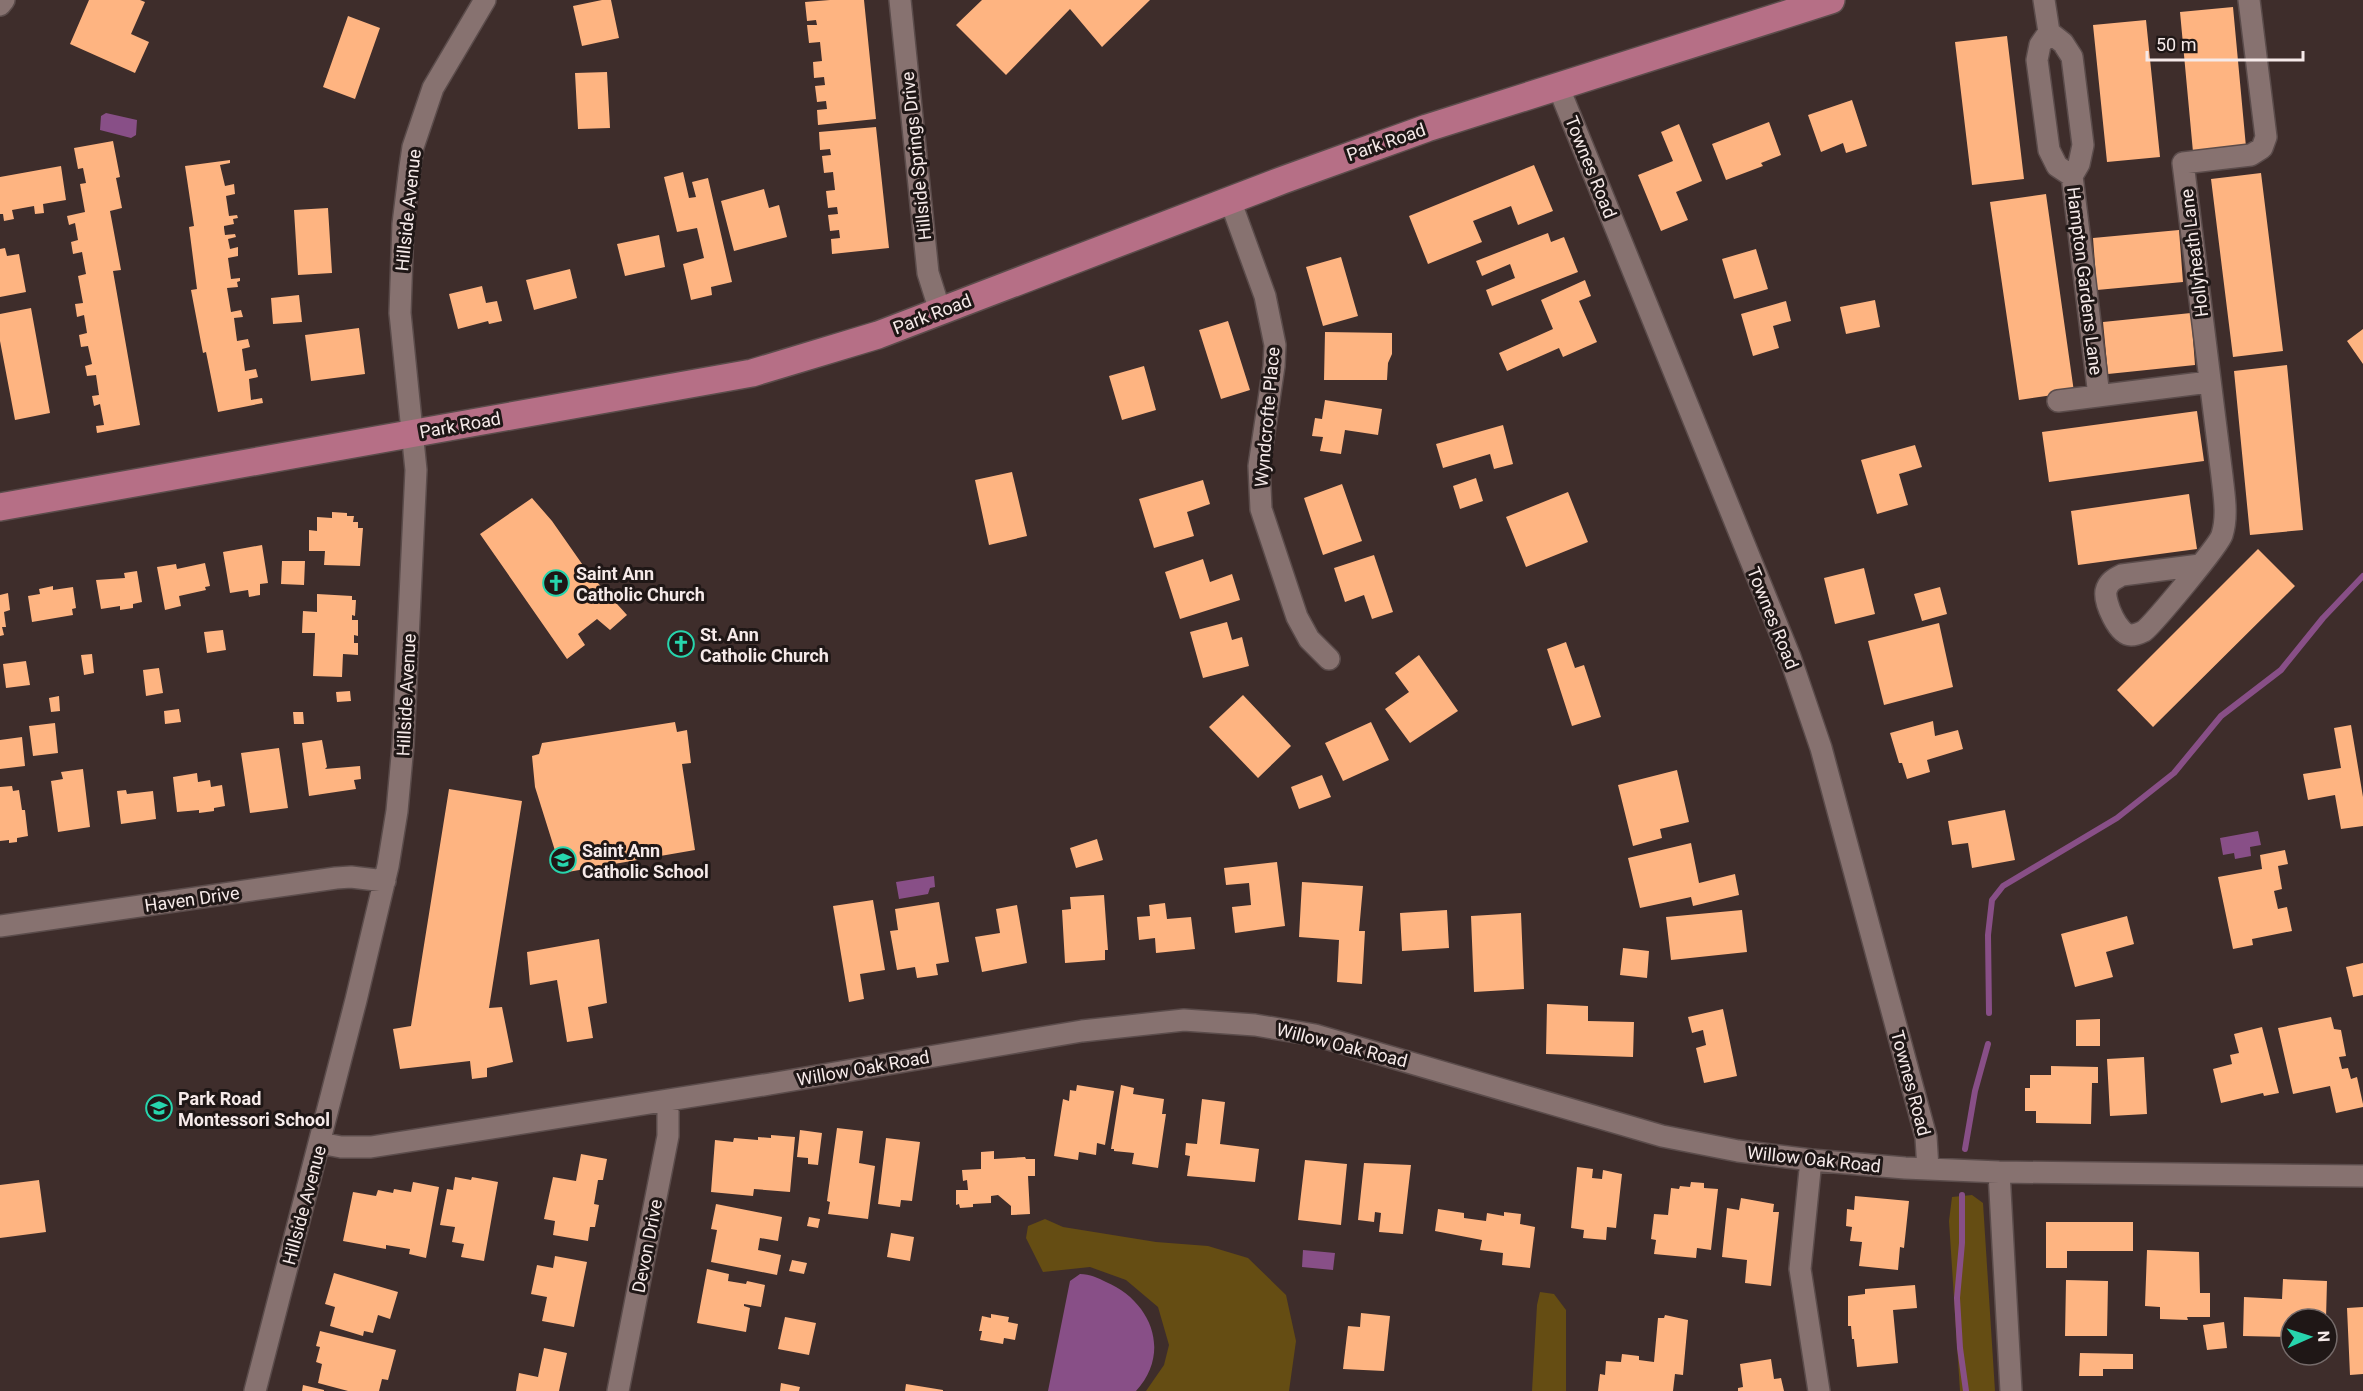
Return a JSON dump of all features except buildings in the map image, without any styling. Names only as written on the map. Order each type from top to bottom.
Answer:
[{"type":"main road","name":"Park Road","points":[[0,507],[752,373],[878,335],[1360,151],[1831,0]]},
{"type":"street","points":[[0,5],[4,0]]},
{"type":"street","name":"Hillside Avenue","points":[[255,1391],[385,881],[397,811],[404,745],[416,470],[400,313],[403,224],[413,147],[433,88],[485,0]]},
{"type":"street","name":"Hillside Springs Drive","points":[[900,0],[926,259],[929,282],[940,311]]},
{"type":"street","points":[[2044,0],[2049,32],[2063,43],[2072,57],[2084,145],[2079,164],[2072,176]]},
{"type":"street","name":"Hollyheath Lane","points":[[2200,565],[2222,535],[2225,509],[2183,163],[2251,155],[2262,148],[2266,137],[2249,0]]},
{"type":"street","name":"Hampton Gardens Lane","points":[[2049,32],[2040,45],[2037,60],[2049,150],[2056,166],[2072,176],[2099,396]]},
{"type":"street","name":"Townes Road","points":[[1558,86],[1790,657],[1821,748],[1926,1137],[1928,1169]]},
{"type":"street","name":"Wyndcrofte Place","points":[[1230,200],[1264,296],[1275,345],[1259,466],[1261,509],[1297,617],[1309,639],[1329,659]]},
{"type":"street","name":"Hampton Gardens Lane","points":[[2058,401],[2209,382]]},
{"type":"street","name":"Haven Drive","points":[[0,926],[336,878],[385,881]]},
{"type":"street","name":"Willow Oak Road","points":[[320,1143],[341,1147],[371,1147],[782,1082],[1082,1030],[1168,1020],[1277,1028],[1323,1036],[1675,1140],[1738,1151],[1811,1160],[1999,1172],[2363,1176]]},
{"type":"street","name":"Devon Drive","points":[[618,1391],[668,1136],[668,1100]]},
{"type":"street","points":[[1811,1160],[1800,1269],[1819,1391]]},
{"type":"street","points":[[1999,1172],[2011,1391]]},
{"type":"shaded area","points":[[106,113],[137,120],[136,135],[131,138],[100,130],[101,116]]},
{"type":"shaded area","points":[[2258,831],[2261,845],[2250,847],[2251,856],[2235,859],[2234,853],[2223,855],[2220,838]]},
{"type":"shaded area","points":[[934,876],[935,887],[930,888],[928,894],[899,899],[896,882]]},
{"type":"shaded area","points":[[1972,1195],[1983,1203],[1995,1391],[1960,1391],[1949,1221],[1952,1197]]},
{"type":"shaded area","points":[[1045,1219],[1063,1227],[1156,1242],[1208,1246],[1248,1258],[1286,1295],[1296,1341],[1289,1391],[1146,1391],[1164,1365],[1169,1345],[1158,1307],[1126,1280],[1090,1267],[1043,1272],[1026,1238],[1028,1226]]},
{"type":"shaded area","points":[[1303,1250],[1335,1253],[1333,1270],[1302,1267]]},
{"type":"shaded area","points":[[1080,1274],[1097,1278],[1122,1291],[1145,1315],[1154,1344],[1153,1360],[1147,1376],[1136,1391],[1048,1391],[1070,1281]]},
{"type":"shaded area","points":[[1540,1292],[1554,1294],[1566,1310],[1566,1391],[1532,1391],[1537,1305]]},
{"type":"waterway","points":[[1989,1013],[1988,935],[1992,900],[2003,886],[2117,818],[2174,773],[2221,716],[2281,670],[2323,618],[2363,576]]},
{"type":"waterway","points":[[1965,1149],[1975,1091],[1988,1044]]},
{"type":"waterway","points":[[1962,1195],[1962,1243],[1957,1298],[1960,1348],[1966,1391]]},
{"type":"place","name":"Saint Ann Catholic Church","points":[[556,583]]},
{"type":"place","name":"St. Ann Catholic Church","points":[[681,644]]},
{"type":"place","name":"Saint Ann Catholic School","points":[[563,860]]},
{"type":"place","name":"Park Road Montessori School","points":[[159,1108]]}]
